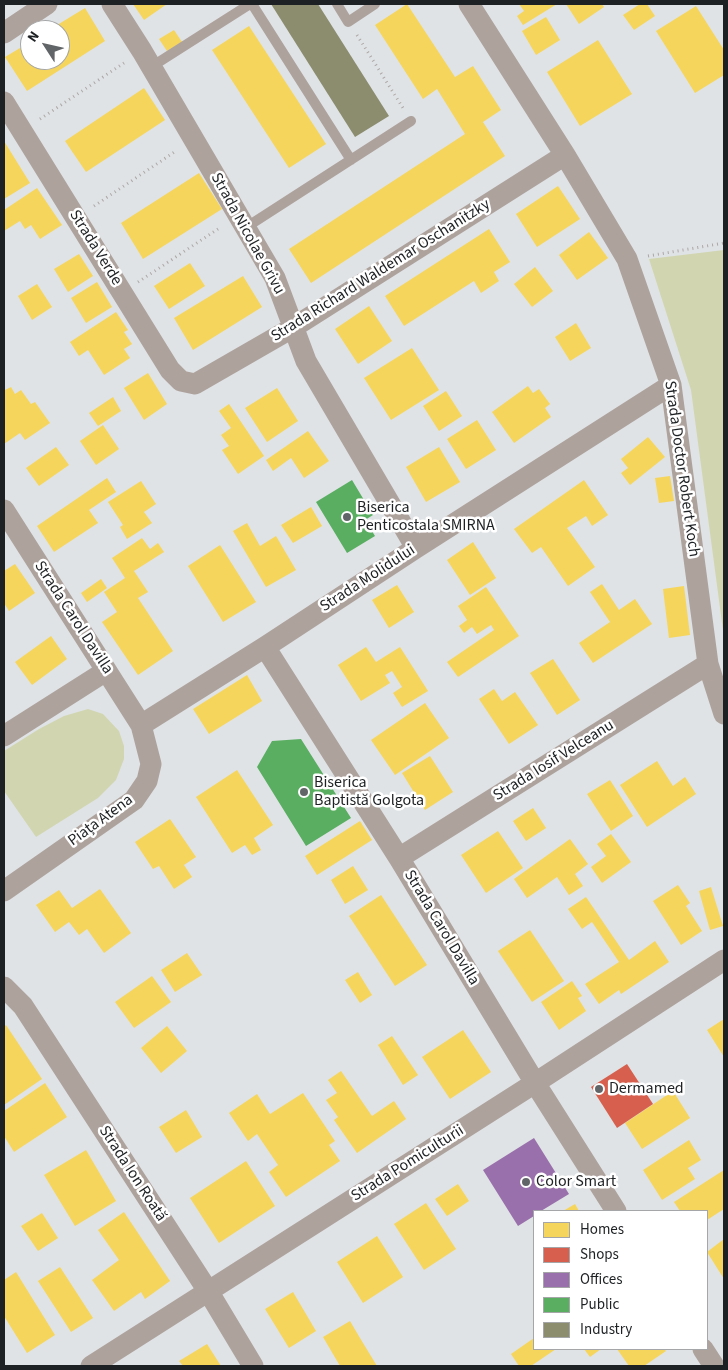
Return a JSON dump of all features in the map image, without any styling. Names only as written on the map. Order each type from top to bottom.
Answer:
[{"type":"street","points":[[4,33],[47,4]]},
{"type":"street","name":"Strada Nicolae Grivu","points":[[112,4],[275,278],[306,361],[416,548]]},
{"type":"street","name":"Strada Doctor Robert Koch","points":[[469,4],[627,259],[671,385],[708,664],[724,714]]},
{"type":"street","name":"Strada Verde","points":[[4,102],[170,370],[182,381],[195,384]]},
{"type":"street","name":"Strada Richard Waldemar Oschanitzky","points":[[195,384],[294,327],[564,155]]},
{"type":"street","name":"Strada Molidului","points":[[141,725],[671,385]]},
{"type":"street","name":"Strada Carol Davilla","points":[[4,510],[141,725]]},
{"type":"street","name":"Strada Carol Davilla","points":[[265,647],[399,858],[535,1083],[615,1210]]},
{"type":"street","name":"Strada Iosif Velceanu","points":[[399,858],[708,664]]},
{"type":"street","points":[[4,736],[106,671]]},
{"type":"street","name":"Piața Atena","points":[[4,891],[134,800],[147,781],[151,764],[141,725]]},
{"type":"street","name":"Strada Pomiculturii","points":[[91,1366],[724,960]]},
{"type":"street","name":"Strada Ion Roată","points":[[4,986],[23,1006],[208,1291],[253,1366]]},
{"type":"street","points":[[704,1350],[714,1366]]},
{"type":"lane","points":[[146,59],[251,4],[351,160]]},
{"type":"lane","points":[[337,4],[348,22],[375,4]]},
{"type":"lane","points":[[242,222],[351,160],[411,122]]},
{"type":"path","points":[[348,22],[411,122]]},
{"type":"path","points":[[22,131],[146,59]]},
{"type":"path","points":[[76,218],[194,140]]},
{"type":"path","points":[[122,292],[242,222]]},
{"type":"path","points":[[627,259],[724,243]]},
{"type":"green space","points":[[724,250],[724,638],[691,390],[649,259]]},
{"type":"green space","points":[[88,709],[103,714],[119,731],[124,746],[124,759],[116,780],[98,798],[36,837],[4,791],[4,751],[64,716]]},
{"type":"building: Homes","points":[[133,4],[167,4],[144,20]]},
{"type":"building: Homes","points":[[407,4],[455,77],[473,66],[501,110],[483,122],[505,156],[311,283],[289,249],[465,134],[437,89],[423,99],[375,25]]},
{"type":"building: Homes","points":[[519,4],[557,4],[523,25],[517,16],[524,11]]},
{"type":"building: Homes","points":[[566,4],[602,4],[604,7],[579,24]]},
{"type":"building: Homes","points":[[640,4],[647,4],[655,16],[634,30],[623,15]]},
{"type":"building: Homes","points":[[696,6],[724,50],[724,75],[695,93],[656,31]]},
{"type":"building: Homes","points":[[85,8],[105,41],[70,63],[70,20],[65,20]]},
{"type":"building: Homes","points":[[546,17],[560,40],[536,55],[522,31]]},
{"type":"building: Homes","points":[[249,26],[326,144],[289,168],[212,50]]},
{"type":"building: Homes","points":[[174,30],[182,42],[167,51],[159,39]]},
{"type":"building: Homes","points":[[598,40],[632,94],[580,126],[547,72]]},
{"type":"building: Homes","points":[[20,48],[20,70],[60,70],[27,91],[5,57]]},
{"type":"building: Homes","points":[[144,88],[165,120],[86,172],[65,141]]},
{"type":"building: Homes","points":[[4,141],[30,183],[4,199]]},
{"type":"building: Homes","points":[[199,173],[222,209],[143,259],[121,223]]},
{"type":"building: Homes","points":[[558,186],[580,219],[537,247],[516,214]]},
{"type":"building: Homes","points":[[37,188],[62,225],[40,239],[31,225],[25,229],[20,221],[4,231],[4,210]]},
{"type":"building: Homes","points":[[489,229],[510,262],[494,272],[499,281],[481,293],[474,281],[404,326],[385,296]]},
{"type":"building: Homes","points":[[589,232],[608,258],[577,280],[559,255]]},
{"type":"building: Homes","points":[[79,254],[93,276],[68,292],[54,269]]},
{"type":"building: Homes","points":[[190,263],[205,286],[169,309],[154,286]]},
{"type":"building: Homes","points":[[535,267],[553,291],[532,307],[514,284]]},
{"type":"building: Homes","points":[[243,276],[262,307],[193,350],[174,318]]},
{"type":"building: Homes","points":[[97,282],[112,307],[86,323],[71,298]]},
{"type":"building: Homes","points":[[37,284],[52,307],[32,320],[18,296]]},
{"type":"building: Homes","points":[[369,306],[392,341],[358,364],[335,329]]},
{"type":"building: Homes","points":[[116,312],[128,330],[124,332],[132,344],[124,349],[130,358],[104,375],[88,350],[79,356],[70,342]]},
{"type":"building: Homes","points":[[576,323],[591,348],[570,361],[555,337]]},
{"type":"building: Homes","points":[[412,348],[439,390],[391,420],[364,378]]},
{"type":"building: Homes","points":[[148,373],[167,404],[144,420],[124,388]]},
{"type":"building: Homes","points":[[528,386],[533,393],[539,389],[550,404],[545,408],[551,417],[514,443],[492,412]]},
{"type":"building: Homes","points":[[11,387],[15,394],[21,390],[31,404],[35,402],[50,423],[25,440],[20,433],[4,444],[4,388],[5,390]]},
{"type":"building: Homes","points":[[277,388],[298,421],[267,442],[245,408]]},
{"type":"building: Homes","points":[[446,391],[462,416],[439,431],[423,406]]},
{"type":"building: Homes","points":[[113,397],[121,411],[98,426],[89,413]]},
{"type":"building: Homes","points":[[229,404],[264,456],[238,474],[222,450],[229,446],[221,435],[231,428],[219,411]]},
{"type":"building: Homes","points":[[477,420],[496,450],[466,469],[447,439]]},
{"type":"building: Homes","points":[[103,425],[119,449],[96,465],[80,441]]},
{"type":"building: Homes","points":[[308,431],[329,461],[304,478],[291,458],[273,471],[266,460]]},
{"type":"building: Homes","points":[[648,437],[665,457],[630,485],[621,473],[628,468],[621,459]]},
{"type":"building: Homes","points":[[56,447],[69,465],[39,486],[26,468]]},
{"type":"building: Homes","points":[[439,447],[460,482],[426,502],[406,467]]},
{"type":"building: Homes","points":[[670,476],[674,501],[659,503],[655,478]]},
{"type":"building: Homes","points":[[107,478],[116,492],[89,510],[98,523],[54,552],[37,526]]},
{"type":"building: Homes","points":[[584,480],[608,515],[592,526],[586,516],[567,528],[595,567],[568,586],[541,547],[532,553],[514,529]]},
{"type":"building: Homes","points":[[141,481],[156,504],[144,512],[152,523],[127,539],[120,527],[123,525],[108,502]]},
{"type":"building: Homes","points":[[311,507],[322,526],[293,543],[281,525]]},
{"type":"building: Homes","points":[[247,523],[260,546],[276,536],[296,570],[266,587],[233,531]]},
{"type":"building: Homes","points":[[142,538],[150,549],[158,543],[164,552],[134,571],[148,592],[138,598],[173,651],[138,675],[102,622],[117,612],[104,592],[125,578],[112,558]]},
{"type":"building: Homes","points":[[473,542],[496,578],[470,595],[447,560]]},
{"type":"building: Homes","points":[[220,545],[256,602],[223,622],[188,566]]},
{"type":"building: Homes","points":[[15,564],[35,593],[9,611],[4,603],[4,571]]},
{"type":"building: Homes","points":[[101,579],[107,588],[87,602],[81,593]]},
{"type":"building: Homes","points":[[602,584],[619,610],[635,599],[652,624],[593,663],[579,643],[610,622],[590,592]]},
{"type":"building: Homes","points":[[397,585],[414,612],[389,628],[372,600]]},
{"type":"building: Homes","points":[[684,586],[690,635],[669,638],[663,589]]},
{"type":"building: Homes","points":[[486,587],[519,636],[458,677],[447,662],[494,630],[491,625],[477,634],[472,627],[464,633],[459,626],[467,620],[458,606]]},
{"type":"building: Homes","points":[[51,636],[67,659],[32,685],[15,662]]},
{"type":"building: Homes","points":[[366,647],[376,662],[400,647],[428,691],[402,707],[393,693],[402,687],[392,671],[385,675],[390,683],[361,701],[338,665]]},
{"type":"building: Homes","points":[[553,659],[580,700],[557,715],[530,673]]},
{"type":"building: Homes","points":[[247,675],[262,701],[209,734],[193,709]]},
{"type":"building: Homes","points":[[494,689],[502,701],[515,692],[538,725],[509,744],[479,699]]},
{"type":"building: Homes","points":[[425,703],[449,738],[395,775],[371,740]]},
{"type":"building: Homes","points":[[430,756],[453,792],[425,810],[402,773]]},
{"type":"building: Homes","points":[[657,761],[673,786],[685,777],[696,794],[647,827],[620,785]]},
{"type":"building: Homes","points":[[237,770],[273,825],[254,838],[261,850],[252,855],[245,845],[232,853],[196,797]]},
{"type":"building: Homes","points":[[610,780],[633,816],[611,831],[587,794]]},
{"type":"building: Homes","points":[[533,808],[546,828],[526,841],[513,821]]},
{"type":"building: Homes","points":[[170,819],[196,857],[184,865],[192,877],[174,889],[159,866],[153,869],[135,842]]},
{"type":"building: Homes","points":[[360,821],[372,840],[317,875],[305,856]]},
{"type":"building: Homes","points":[[498,831],[523,868],[486,893],[461,855]]},
{"type":"building: Homes","points":[[611,834],[631,862],[602,883],[591,867],[606,856],[597,844]]},
{"type":"building: Homes","points":[[570,839],[588,864],[575,874],[583,886],[569,895],[557,877],[527,898],[514,879]]},
{"type":"building: Homes","points":[[353,866],[368,890],[345,904],[331,880]]},
{"type":"building: Homes","points":[[678,885],[690,903],[686,906],[702,931],[681,945],[653,901]]},
{"type":"building: Homes","points":[[711,887],[723,926],[710,930],[699,891]]},
{"type":"building: Homes","points":[[100,889],[131,933],[104,953],[87,929],[79,935],[69,922],[55,932],[36,905],[59,890],[72,908]]},
{"type":"building: Homes","points":[[381,895],[427,965],[395,986],[349,916]]},
{"type":"building: Homes","points":[[586,897],[629,960],[655,941],[669,962],[621,994],[619,990],[599,1004],[585,984],[619,962],[592,922],[582,929],[568,909]]},
{"type":"building: Homes","points":[[530,930],[564,981],[532,1002],[498,951]]},
{"type":"building: Homes","points":[[187,953],[202,975],[175,992],[161,970]]},
{"type":"building: Homes","points":[[358,972],[372,995],[360,1003],[345,980]]},
{"type":"building: Homes","points":[[152,976],[171,1002],[134,1028],[115,1002]]},
{"type":"building: Homes","points":[[572,981],[582,996],[578,998],[586,1011],[559,1030],[541,1002]]},
{"type":"building: Homes","points":[[724,1019],[724,1057],[707,1030]]},
{"type":"building: Homes","points":[[6,1025],[42,1079],[4,1105],[4,1027]]},
{"type":"building: Homes","points":[[167,1026],[187,1051],[161,1073],[141,1048]]},
{"type":"building: Homes","points":[[463,1030],[491,1072],[450,1099],[422,1057]]},
{"type":"building: Homes","points":[[392,1036],[418,1075],[403,1085],[378,1045]]},
{"type":"building: Homes","points":[[341,1071],[372,1116],[394,1101],[406,1119],[357,1153],[334,1120],[338,1117],[326,1100],[337,1093],[328,1080]]},
{"type":"building: Homes","points":[[45,1083],[67,1117],[14,1152],[4,1136],[4,1111]]},
{"type":"building: Homes","points":[[673,1091],[690,1118],[642,1149],[625,1123]]},
{"type":"building: Homes","points":[[303,1093],[335,1141],[329,1145],[340,1161],[286,1197],[269,1172],[278,1165],[257,1134],[248,1141],[229,1113],[257,1094],[270,1114]]},
{"type":"building: Homes","points":[[186,1110],[202,1137],[176,1153],[159,1127]]},
{"type":"building: Homes","points":[[689,1140],[701,1160],[688,1168],[695,1179],[662,1200],[643,1170]]},
{"type":"building: Homes","points":[[86,1150],[116,1201],[75,1226],[44,1175]]},
{"type":"building: Homes","points":[[246,1161],[275,1206],[219,1243],[190,1198]]},
{"type":"building: Homes","points":[[724,1170],[724,1209],[708,1219],[708,1210],[679,1210],[674,1202]]},
{"type":"building: Homes","points":[[458,1184],[469,1201],[447,1216],[435,1199]]},
{"type":"building: Homes","points":[[426,1203],[456,1249],[424,1270],[394,1224]]},
{"type":"building: Homes","points":[[575,1204],[578,1210],[565,1210]]},
{"type":"building: Homes","points":[[124,1212],[170,1281],[145,1299],[141,1292],[114,1311],[92,1280],[119,1260],[98,1230]]},
{"type":"building: Homes","points":[[42,1213],[58,1238],[38,1251],[21,1226]]},
{"type":"building: Homes","points":[[377,1236],[403,1277],[363,1303],[337,1262]]},
{"type":"building: Homes","points":[[724,1239],[724,1279],[708,1254],[708,1251]]},
{"type":"building: Homes","points":[[60,1267],[93,1318],[71,1332],[38,1281]]},
{"type":"building: Homes","points":[[16,1272],[55,1335],[27,1353],[4,1316],[4,1280]]},
{"type":"building: Homes","points":[[293,1292],[316,1331],[289,1348],[265,1309]]},
{"type":"building: Homes","points":[[350,1321],[377,1366],[340,1366],[323,1337]]},
{"type":"building: Homes","points":[[533,1339],[533,1350],[555,1350],[531,1366],[519,1366],[511,1354]]},
{"type":"building: Homes","points":[[207,1344],[221,1366],[183,1366],[179,1361]]},
{"type":"building: Homes","points":[[585,1350],[600,1350],[590,1357]]},
{"type":"building: Homes","points":[[618,1350],[666,1351],[644,1366],[629,1366]]},
{"type":"building: Shops","points":[[627,1064],[653,1104],[617,1128],[591,1087]]},
{"type":"building: Offices","name":"Color Smart","points":[[534,1138],[569,1194],[543,1210],[533,1210],[533,1217],[518,1226],[483,1170]]},
{"type":"building: Public","name":"Biserica Penticostala SMIRNA","points":[[352,480],[373,515],[365,520],[375,536],[347,553],[316,502]]},
{"type":"building: Public","name":"Biserica Baptistă Golgota","points":[[301,739],[351,818],[306,846],[257,767],[272,741]]},
{"type":"building: Industry","points":[[271,4],[318,4],[389,116],[355,137]]},
{"type":"place","name":"Biserica Penticostala SMIRNA","points":[[347,517]]},
{"type":"place","name":"Biserica Baptistă Golgota","points":[[304,792]]},
{"type":"place","name":"Dermamed","points":[[599,1089]]},
{"type":"place","name":"Color Smart","points":[[526,1182]]}]
